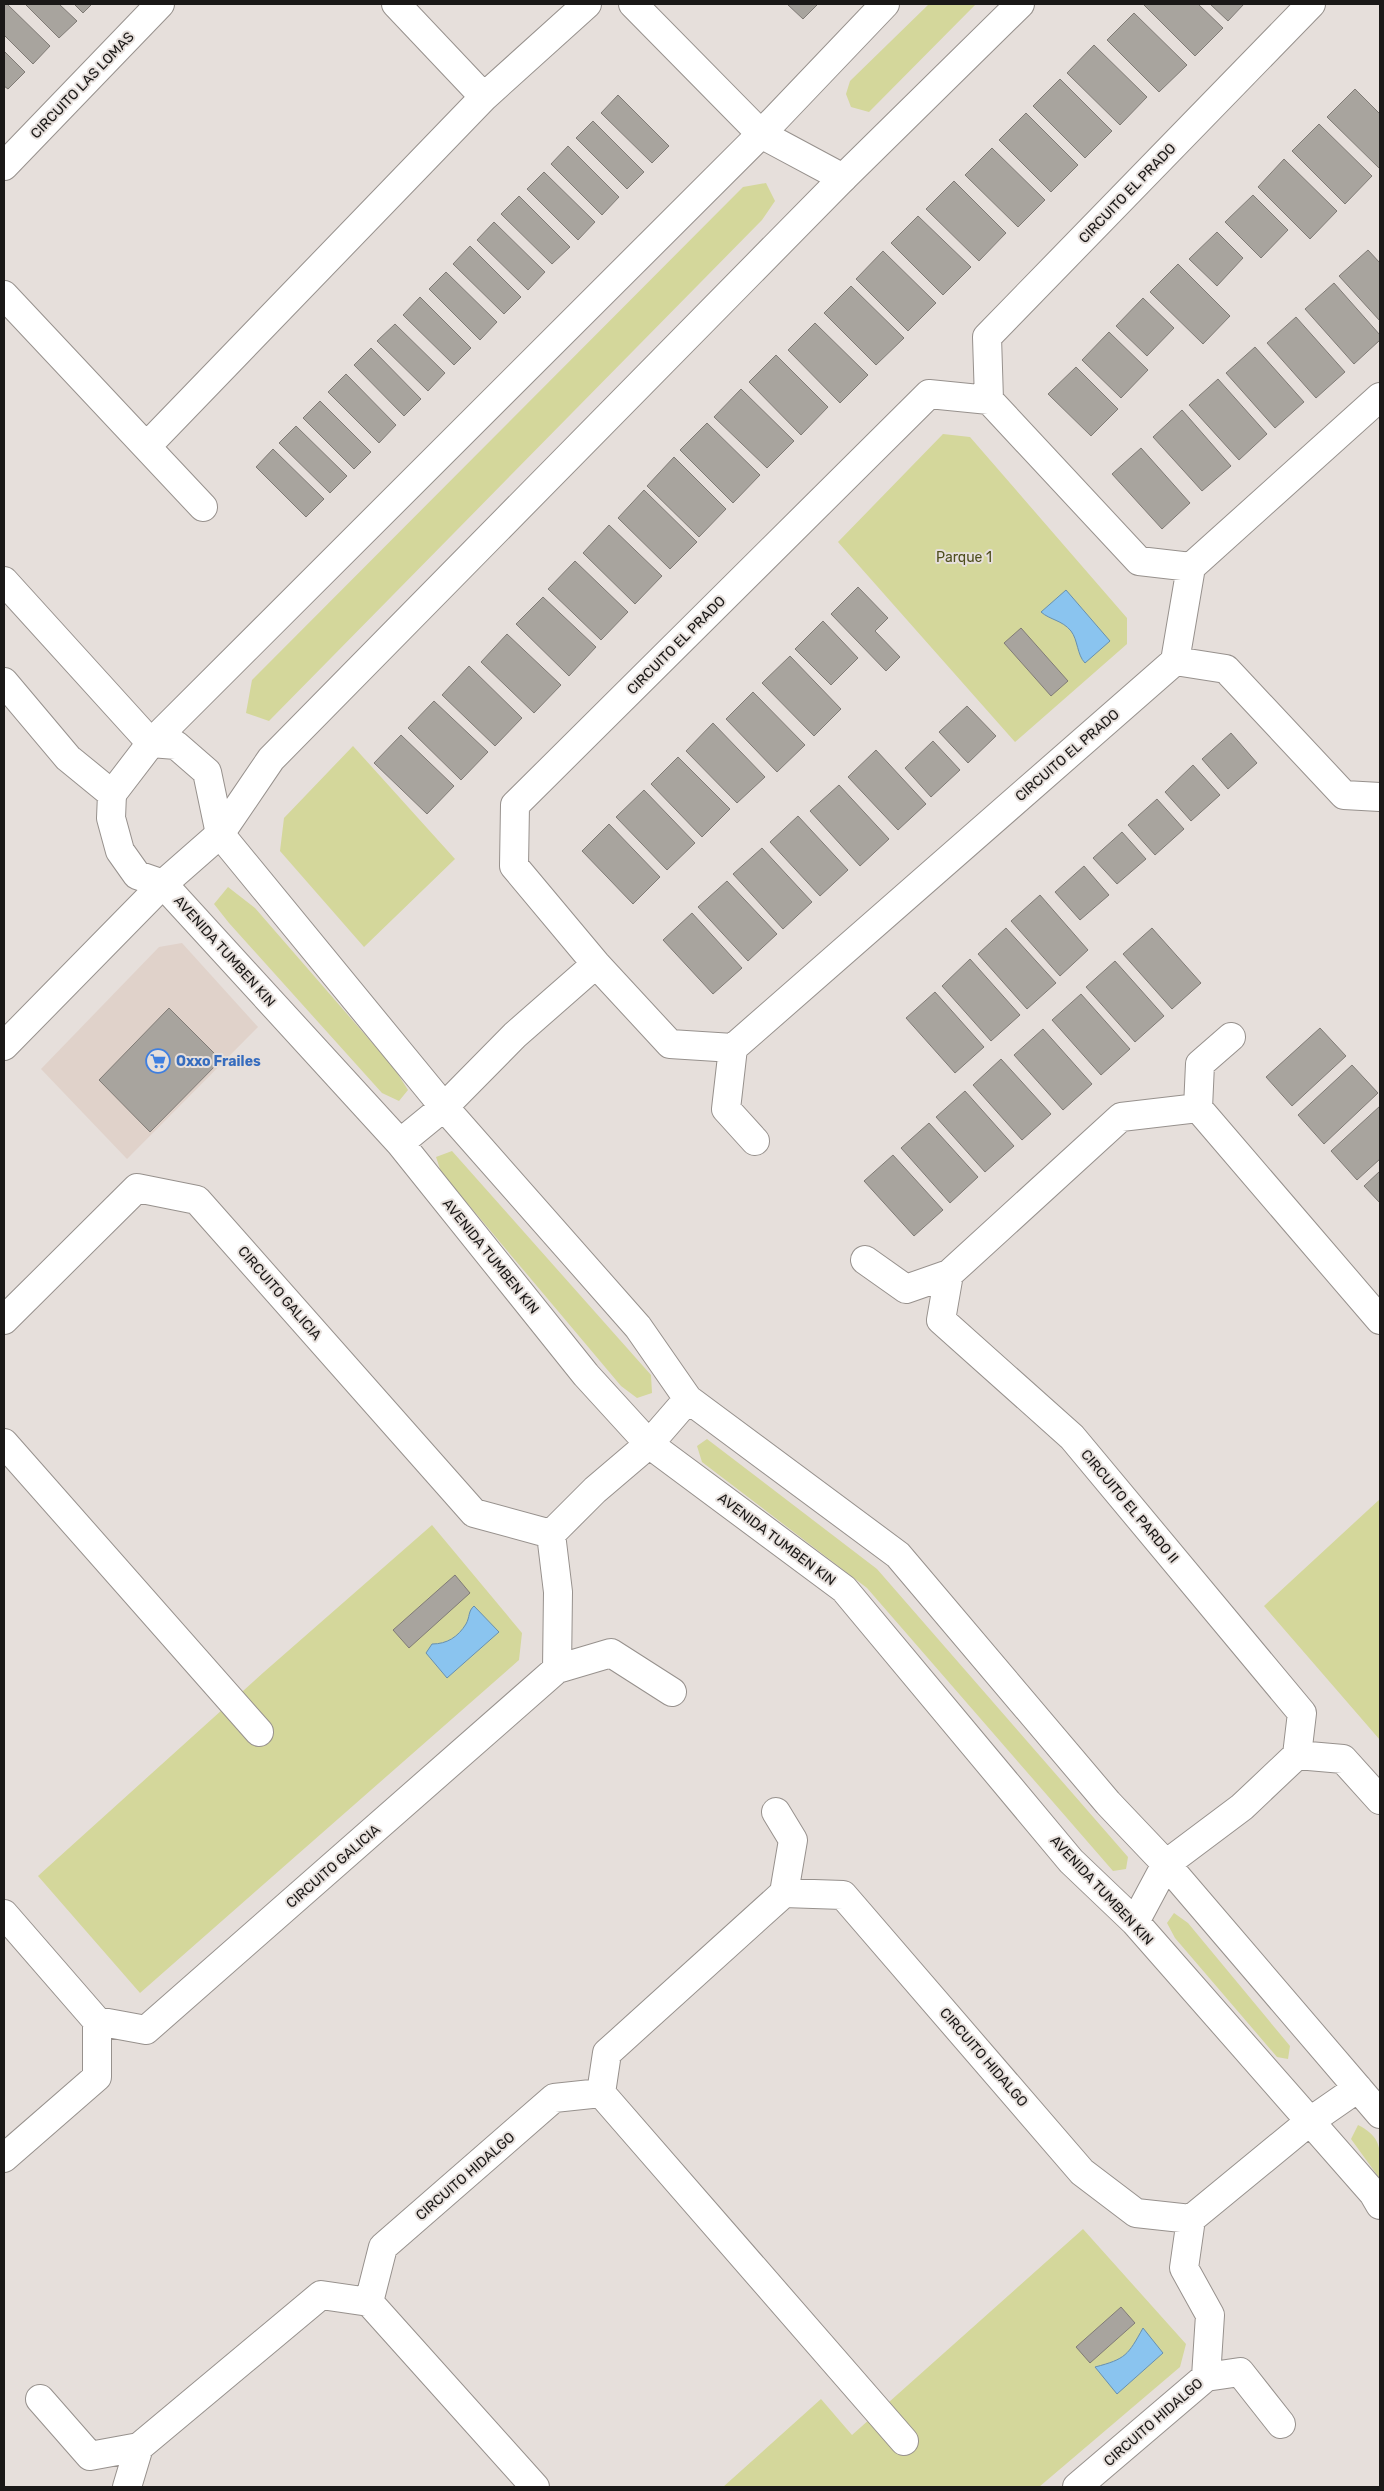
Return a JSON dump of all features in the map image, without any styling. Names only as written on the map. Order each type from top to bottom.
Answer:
[{"type":"street","name":"CIRCUITO LAS LOMAS","points":[[4,166],[160,4]]},
{"type":"street","points":[[396,4],[484,98]]},
{"type":"street","points":[[148,446],[484,98],[587,4]]},
{"type":"street","points":[[633,4],[761,134],[842,178]]},
{"type":"street","points":[[164,884],[137,875],[120,851],[111,818],[112,794],[152,742],[761,134],[885,4]]},
{"type":"street","points":[[4,1046],[164,884],[220,834],[271,759],[842,178],[1020,4]]},
{"type":"street","name":"CIRCUITO EL PRADO","points":[[1175,661],[733,1048],[670,1044],[596,964],[514,866],[515,805],[929,394],[989,400],[987,337],[1311,4]]},
{"type":"street","points":[[4,295],[204,507]]},
{"type":"street","points":[[1380,397],[1191,567],[1175,661],[1226,669],[1344,795],[1380,797]]},
{"type":"street","points":[[989,400],[1139,561],[1191,567]]},
{"type":"street","points":[[4,581],[152,742],[176,745],[208,772],[220,834],[444,1107],[638,1327],[688,1399],[898,1555],[1108,1804],[1166,1864],[1380,2114]]},
{"type":"street","points":[[4,682],[68,758],[112,794]]},
{"type":"street","name":"AVENIDA TUMBEN KIN","points":[[164,884],[400,1142],[586,1375],[648,1444],[844,1588],[1071,1860],[1135,1922],[1373,2193],[1380,2205]]},
{"type":"street","points":[[400,1142],[444,1107],[514,1035],[596,964]]},
{"type":"street","points":[[1231,1037],[1200,1064],[1198,1108],[1380,1320]]},
{"type":"street","points":[[733,1048],[726,1109],[755,1140]]},
{"type":"street","points":[[865,1260],[906,1289],[949,1274],[1121,1117],[1198,1108]]},
{"type":"street","name":"CIRCUITO GALICIA","points":[[4,1320],[137,1188],[197,1200],[474,1513],[551,1534]]},
{"type":"street","name":"CIRCUITO EL PARDO II","points":[[949,1274],[941,1320],[1072,1437],[1302,1713],[1297,1755]]},
{"type":"street","points":[[556,1668],[558,1592],[551,1534],[595,1490],[648,1444],[688,1399]]},
{"type":"street","points":[[4,1443],[259,1732]]},
{"type":"street","name":"CIRCUITO GALICIA","points":[[97,2021],[146,2030],[556,1668],[611,1653],[672,1692]]},
{"type":"street","points":[[1135,1922],[1166,1864],[1242,1807],[1297,1755],[1343,1759],[1380,1800]]},
{"type":"street","points":[[776,1812],[793,1840],[784,1893],[607,2054],[601,2093],[904,2440]]},
{"type":"street","name":"CIRCUITO HIDALGO","points":[[784,1893],[843,1895],[1082,2172],[1136,2213],[1191,2219],[1184,2268],[1210,2315],[1206,2377]]},
{"type":"street","points":[[4,1914],[97,2021],[97,2077],[4,2158]]},
{"type":"street","points":[[1191,2219],[1309,2122],[1358,2088]]},
{"type":"street","name":"CIRCUITO HIDALGO","points":[[369,2302],[383,2247],[554,2098],[601,2093]]},
{"type":"street","points":[[40,2399],[90,2456],[139,2448],[321,2295],[369,2302],[535,2487]]},
{"type":"street","name":"CIRCUITO HIDALGO","points":[[1077,2487],[1206,2377],[1240,2372],[1281,2424]]},
{"type":"street","points":[[127,2487],[139,2448]]},
{"type":"shaded area","points":[[182,943],[258,1027],[127,1159],[41,1069],[159,947]]},
{"type":"green space","points":[[929,4],[976,4],[869,112],[851,107],[846,94],[850,81]]},
{"type":"green space","points":[[766,183],[775,201],[762,220],[269,721],[246,713],[252,680],[743,187]]},
{"type":"green space","name":"Parque 1","points":[[943,434],[970,437],[1127,618],[1127,644],[1015,742],[838,542]]},
{"type":"green space","points":[[353,746],[455,859],[364,947],[280,851],[284,818]]},
{"type":"green space","points":[[228,887],[255,908],[394,1068],[408,1090],[399,1101],[382,1093],[229,923],[214,904]]},
{"type":"green space","points":[[452,1151],[651,1375],[652,1393],[637,1398],[621,1386],[441,1172],[436,1157]]},
{"type":"green space","points":[[707,1439],[877,1569],[1128,1857],[1126,1869],[1113,1871],[867,1588],[702,1462],[697,1446]]},
{"type":"green space","points":[[1380,1499],[1380,1740],[1264,1606]]},
{"type":"green space","points":[[432,1525],[522,1633],[519,1660],[140,1993],[38,1876],[264,1672]]},
{"type":"green space","points":[[1174,1913],[1188,1923],[1290,2046],[1288,2059],[1277,2057],[1175,1938],[1167,1923]]},
{"type":"green space","points":[[1358,2125],[1372,2135],[1379,2147],[1380,2179],[1351,2139]]},
{"type":"green space","points":[[1083,2229],[1186,2344],[1180,2367],[1039,2487],[723,2487],[821,2399],[852,2435]]},
{"type":"water","points":[[1066,590],[1110,641],[1085,663],[1080,656],[1071,631],[1041,612]]},
{"type":"water","points":[[474,1606],[499,1632],[447,1678],[426,1653],[432,1644],[452,1639],[459,1633],[466,1624]]},
{"type":"water","points":[[1143,2328],[1163,2353],[1117,2394],[1095,2367],[1125,2355]]},
{"type":"building","points":[[4,4],[7,4],[50,46],[33,64],[4,35]]},
{"type":"building","points":[[25,4],[59,4],[77,21],[59,38]]},
{"type":"building","points":[[74,4],[92,4],[83,13]]},
{"type":"building","points":[[787,4],[818,4],[803,19]]},
{"type":"building","points":[[1143,4],[1198,4],[1223,28],[1195,56]]},
{"type":"building","points":[[1210,4],[1244,4],[1228,21]]},
{"type":"building","points":[[1134,13],[1187,65],[1159,92],[1107,40]]},
{"type":"building","points":[[1094,45],[1147,97],[1120,125],[1067,73]]},
{"type":"building","points":[[4,51],[25,72],[8,89],[4,86]]},
{"type":"building","points":[[1060,79],[1112,131],[1085,158],[1033,106]]},
{"type":"building","points":[[1355,89],[1380,114],[1380,169],[1327,117]]},
{"type":"building","points":[[618,95],[669,146],[652,163],[601,113]]},
{"type":"building","points":[[1026,113],[1078,165],[1051,192],[999,140]]},
{"type":"building","points":[[593,121],[644,172],[627,189],[576,138]]},
{"type":"building","points":[[1319,124],[1372,176],[1345,204],[1292,151]]},
{"type":"building","points":[[568,146],[619,197],[602,215],[551,164]]},
{"type":"building","points":[[992,148],[1045,200],[1018,227],[965,175]]},
{"type":"building","points":[[1284,159],[1337,211],[1310,239],[1258,187]]},
{"type":"building","points":[[544,172],[595,222],[578,240],[527,189]]},
{"type":"building","points":[[954,181],[1006,233],[979,261],[926,209]]},
{"type":"building","points":[[1253,195],[1288,230],[1261,258],[1225,222]]},
{"type":"building","points":[[519,196],[570,247],[552,264],[501,214]]},
{"type":"building","points":[[918,216],[971,267],[943,295],[891,243]]},
{"type":"building","points":[[494,222],[545,272],[528,290],[477,240]]},
{"type":"building","points":[[1217,232],[1243,258],[1217,286],[1189,259]]},
{"type":"building","points":[[470,246],[521,297],[504,314],[453,264]]},
{"type":"building","points":[[1368,250],[1380,263],[1380,321],[1339,276]]},
{"type":"building","points":[[883,251],[936,303],[908,331],[856,279]]},
{"type":"building","points":[[1178,264],[1230,316],[1203,344],[1150,292]]},
{"type":"building","points":[[446,272],[497,322],[480,340],[429,289]]},
{"type":"building","points":[[1334,283],[1380,335],[1380,340],[1354,364],[1305,309]]},
{"type":"building","points":[[851,286],[904,338],[876,365],[824,313]]},
{"type":"building","points":[[420,297],[471,348],[454,365],[403,315]]},
{"type":"building","points":[[1143,298],[1174,328],[1147,356],[1116,326]]},
{"type":"building","points":[[1296,317],[1345,372],[1316,398],[1267,343]]},
{"type":"building","points":[[815,323],[868,375],[840,403],[788,350]]},
{"type":"building","points":[[395,324],[445,373],[428,391],[377,341]]},
{"type":"building","points":[[1109,332],[1148,370],[1121,398],[1082,360]]},
{"type":"building","points":[[1255,347],[1304,402],[1275,428],[1226,373]]},
{"type":"building","points":[[371,348],[421,399],[404,416],[354,365]]},
{"type":"building","points":[[776,355],[828,407],[801,435],[749,382]]},
{"type":"building","points":[[1076,367],[1118,409],[1091,436],[1048,394]]},
{"type":"building","points":[[346,374],[396,425],[379,443],[328,392]]},
{"type":"building","points":[[1218,379],[1267,434],[1239,460],[1189,405]]},
{"type":"building","points":[[741,389],[794,441],[767,468],[714,417]]},
{"type":"building","points":[[320,401],[371,452],[354,469],[303,418]]},
{"type":"building","points":[[1182,410],[1231,466],[1202,491],[1153,437]]},
{"type":"building","points":[[707,423],[760,475],[733,503],[680,450]]},
{"type":"building","points":[[296,426],[347,476],[330,493],[279,443]]},
{"type":"building","points":[[1141,448],[1190,503],[1162,529],[1112,474]]},
{"type":"building","points":[[273,449],[324,499],[306,517],[256,467]]},
{"type":"building","points":[[674,457],[726,509],[699,537],[647,486]]},
{"type":"building","points":[[644,490],[697,542],[670,569],[618,518]]},
{"type":"building","points":[[609,525],[662,576],[635,604],[583,553]]},
{"type":"building","points":[[575,561],[628,612],[601,640],[548,589]]},
{"type":"building","points":[[858,587],[888,618],[875,631],[900,657],[886,671],[831,614]]},
{"type":"building","points":[[543,597],[596,647],[569,676],[516,624]]},
{"type":"building","points":[[823,621],[858,658],[831,685],[795,649]]},
{"type":"building","points":[[1021,628],[1068,681],[1051,696],[1004,643]]},
{"type":"building","points":[[507,634],[561,685],[534,713],[481,662]]},
{"type":"building","points":[[790,656],[841,709],[814,736],[762,683]]},
{"type":"building","points":[[469,666],[522,718],[495,746],[442,695]]},
{"type":"building","points":[[753,692],[805,745],[777,772],[726,719]]},
{"type":"building","points":[[434,701],[488,752],[461,780],[408,728]]},
{"type":"building","points":[[967,706],[996,736],[968,763],[939,732]]},
{"type":"building","points":[[713,723],[765,777],[737,803],[686,751]]},
{"type":"building","points":[[1231,733],[1257,763],[1228,789],[1202,759]]},
{"type":"building","points":[[401,735],[454,786],[427,814],[374,763]]},
{"type":"building","points":[[933,741],[960,770],[931,797],[905,768]]},
{"type":"building","points":[[876,750],[926,804],[898,830],[848,777]]},
{"type":"building","points":[[678,757],[730,809],[702,837],[651,784]]},
{"type":"building","points":[[1193,765],[1220,795],[1191,821],[1165,792]]},
{"type":"building","points":[[839,785],[889,839],[860,866],[810,811]]},
{"type":"building","points":[[644,790],[695,843],[667,870],[616,817]]},
{"type":"building","points":[[1157,799],[1184,829],[1155,855],[1128,825]]},
{"type":"building","points":[[798,816],[848,870],[820,896],[770,842]]},
{"type":"building","points":[[609,824],[660,877],[633,904],[582,851]]},
{"type":"building","points":[[1122,832],[1146,859],[1117,884],[1093,858]]},
{"type":"building","points":[[762,848],[812,902],[783,929],[733,874]]},
{"type":"building","points":[[1084,866],[1109,895],[1080,920],[1055,892]]},
{"type":"building","points":[[727,881],[777,934],[748,961],[698,907]]},
{"type":"building","points":[[1040,895],[1088,950],[1060,976],[1011,921]]},
{"type":"building","points":[[692,913],[742,968],[713,994],[663,940]]},
{"type":"building","points":[[1006,928],[1056,983],[1027,1009],[978,954]]},
{"type":"building","points":[[1152,928],[1201,983],[1172,1009],[1123,954]]},
{"type":"building","points":[[970,959],[1020,1015],[991,1041],[942,986]]},
{"type":"building","points":[[1115,961],[1164,1016],[1135,1042],[1086,987]]},
{"type":"building","points":[[935,992],[984,1047],[955,1073],[906,1018]]},
{"type":"building","points":[[1081,994],[1130,1049],[1101,1075],[1052,1020]]},
{"type":"building","points":[[169,1008],[221,1060],[150,1132],[99,1080]]},
{"type":"building","points":[[1320,1028],[1346,1056],[1292,1106],[1266,1077]]},
{"type":"building","points":[[1043,1029],[1092,1084],[1063,1110],[1014,1055]]},
{"type":"building","points":[[1001,1059],[1051,1114],[1022,1140],[973,1085]]},
{"type":"building","points":[[1352,1065],[1378,1093],[1324,1144],[1298,1115]]},
{"type":"building","points":[[965,1091],[1014,1146],[985,1172],[936,1117]]},
{"type":"building","points":[[1380,1106],[1380,1159],[1357,1180],[1331,1151]]},
{"type":"building","points":[[929,1123],[978,1177],[950,1203],[901,1148]]},
{"type":"building","points":[[893,1155],[943,1210],[914,1236],[864,1181]]},
{"type":"building","points":[[1380,1171],[1380,1203],[1364,1186]]},
{"type":"building","points":[[455,1575],[470,1593],[409,1648],[393,1630]]},
{"type":"building","points":[[1121,2307],[1135,2323],[1090,2363],[1076,2347]]},
{"type":"place","name":"Oxxo Frailes","points":[[158,1061]]}]
